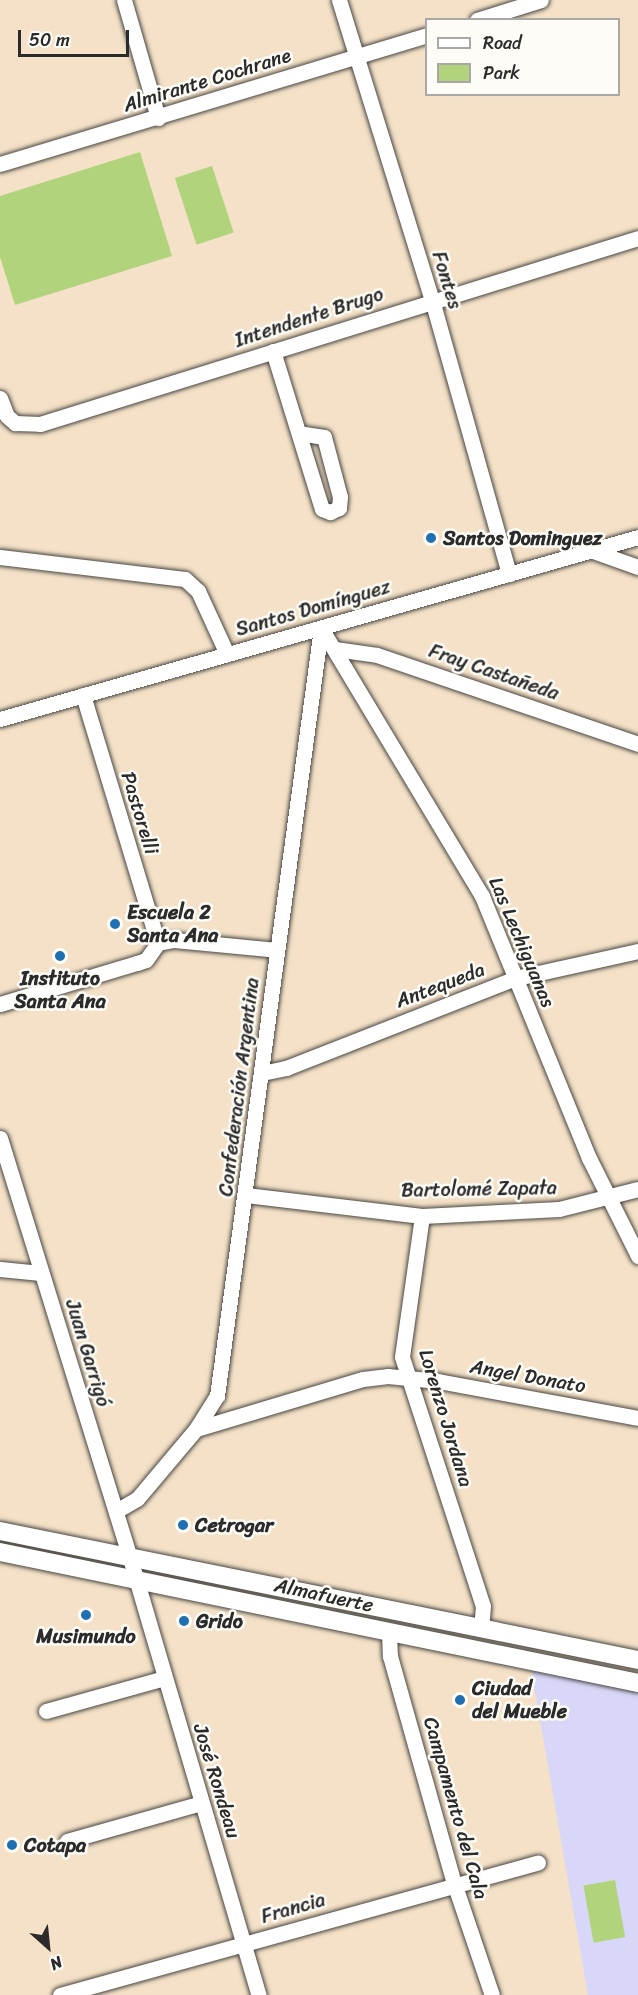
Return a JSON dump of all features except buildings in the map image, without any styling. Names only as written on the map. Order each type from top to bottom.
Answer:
[{"type":"main road","name":"Almafuerte","points":[[0,1531],[638,1660]]},
{"type":"main road","name":"Almafuerte","points":[[0,1552],[638,1683]]},
{"type":"street","points":[[124,0],[158,118]]},
{"type":"street","name":"Fontes","points":[[339,0],[432,300],[510,574]]},
{"type":"street","points":[[483,18],[541,0]]},
{"type":"street","name":"Almirante Cochrane","points":[[0,164],[425,35]]},
{"type":"street","name":"Intendente Brugo","points":[[1,401],[7,416],[26,426],[432,300],[636,243]]},
{"type":"street","points":[[273,351],[322,509],[330,512],[339,508],[340,497],[324,437],[300,433]]},
{"type":"street","name":"Santos Domínguez","points":[[0,719],[638,537]]},
{"type":"street","points":[[593,551],[638,567]]},
{"type":"street","points":[[0,557],[185,579],[198,591],[227,654]]},
{"type":"street","name":"Las Lechiguanas","points":[[321,628],[482,896],[607,1198],[638,1256]]},
{"type":"street","name":"Confederación Argentina","points":[[116,1511],[136,1499],[196,1429],[217,1396],[321,628]]},
{"type":"street","name":"Fray Castañeda","points":[[335,649],[377,655],[638,744]]},
{"type":"street","name":"Pastorelli","points":[[82,695],[158,943]]},
{"type":"street","points":[[0,1004],[146,960],[158,943],[174,940],[277,950]]},
{"type":"street","name":"Antequeda","points":[[262,1073],[286,1068],[516,978],[638,951]]},
{"type":"street","name":"Juan Garrigó","points":[[0,1138],[116,1511],[135,1580]]},
{"type":"street","name":"Bartolomé Zapata","points":[[246,1195],[422,1215],[559,1209],[638,1189]]},
{"type":"street","name":"Lorenzo Jordana","points":[[422,1215],[402,1345],[409,1378],[483,1606],[481,1629]]},
{"type":"street","points":[[0,1269],[41,1273]]},
{"type":"street","name":"Angel Donato","points":[[196,1429],[363,1379],[409,1378],[638,1418]]},
{"type":"street","name":"José Rondeau","points":[[135,1580],[259,1995]]},
{"type":"street","name":"Campamento del Cala","points":[[389,1631],[390,1656],[454,1883],[492,1995]]},
{"type":"street","points":[[46,1711],[164,1678]]},
{"type":"street","points":[[67,1841],[201,1803]]},
{"type":"street","name":"Francia","points":[[60,1995],[454,1883],[538,1862]]},
{"type":"shaded area","points":[[530,1663],[638,1683],[638,1995],[588,1995]]},
{"type":"green space","points":[[140,152],[172,256],[15,305],[0,257],[0,196]]},
{"type":"green space","points":[[212,166],[234,233],[197,245],[175,178]]},
{"type":"green space","points":[[615,1880],[625,1937],[594,1943],[583,1886]]},
{"type":"place","name":"Santos Dominguez","points":[[431,538]]},
{"type":"place","name":"Escuela 2 Santa Ana","points":[[115,924]]},
{"type":"place","name":"Instituto Santa Ana","points":[[60,956]]},
{"type":"place","name":"Cetrogar","points":[[183,1525]]},
{"type":"place","name":"Musimundo","points":[[86,1615]]},
{"type":"place","name":"Grido","points":[[184,1621]]},
{"type":"place","name":"Ciudad del Mueble","points":[[460,1700]]},
{"type":"place","name":"Cotapa","points":[[12,1845]]}]
